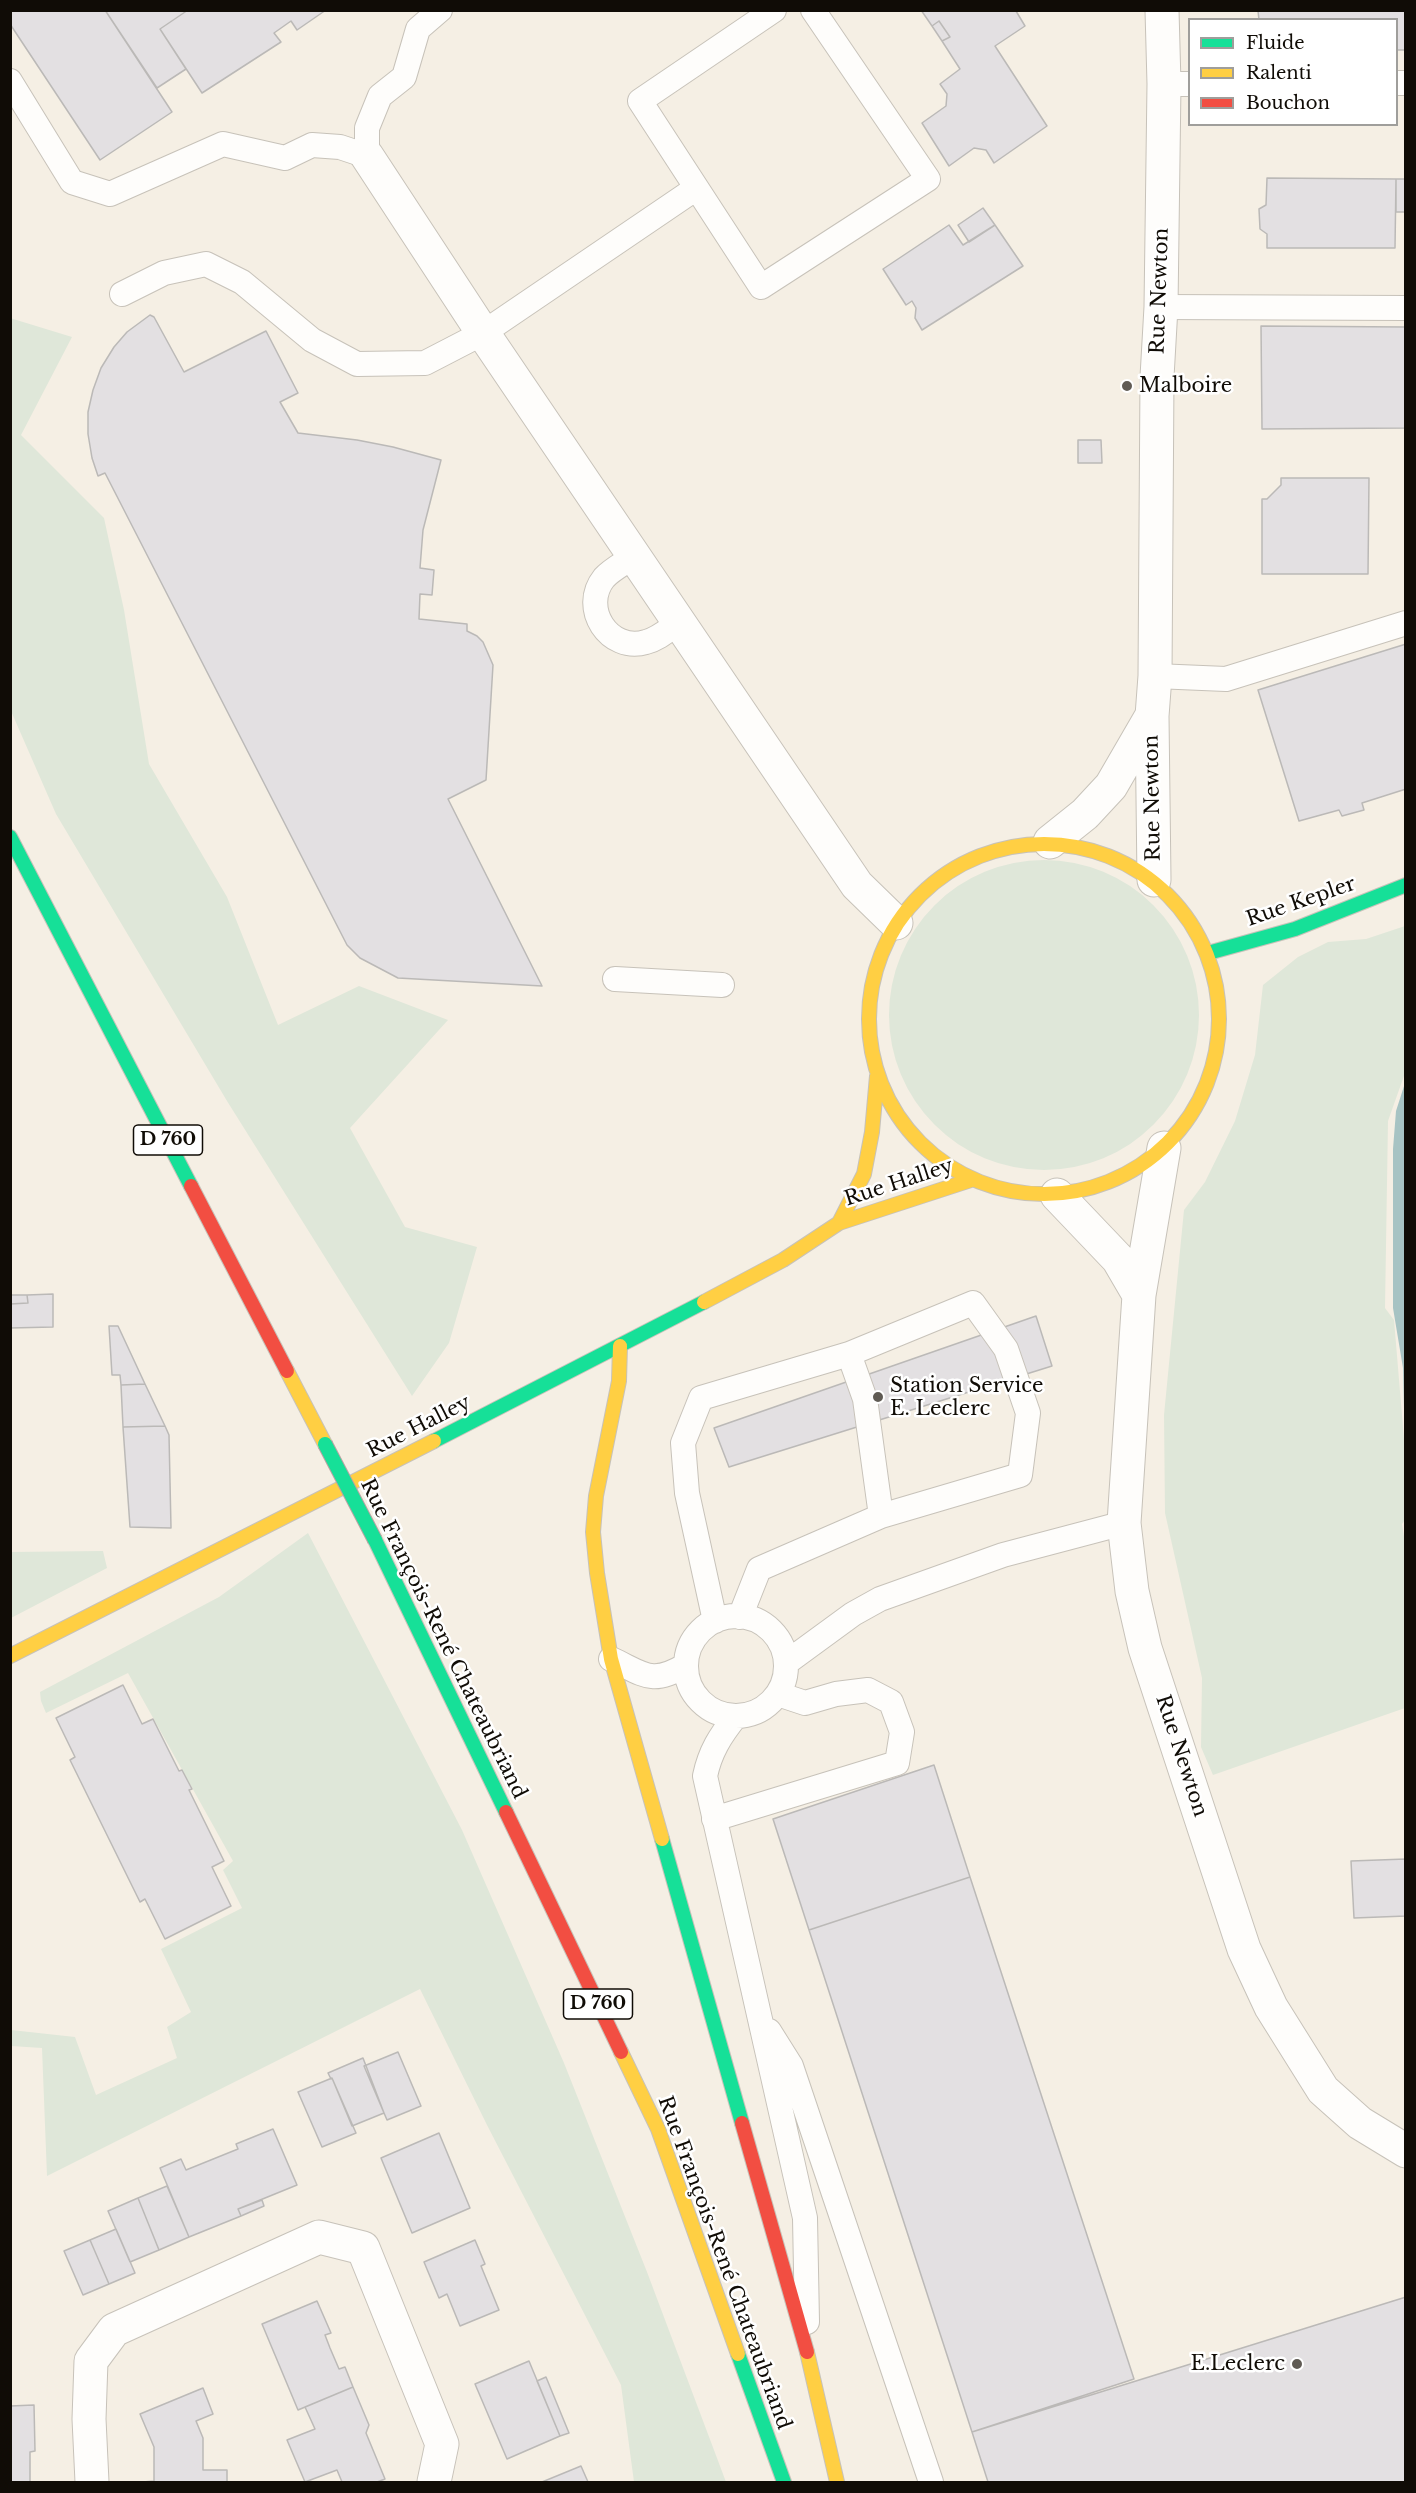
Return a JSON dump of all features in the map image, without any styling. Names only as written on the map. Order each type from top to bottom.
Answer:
[{"type":"main road","name":"Rue François-René Chateaubriand","points":[[10,837],[375,1540],[658,2129],[784,2482]]},
{"type":"main road","points":[[1050,842],[1105,853],[1154,880],[1186,913],[1208,953],[1220,1005],[1216,1059],[1204,1092],[1187,1122],[1164,1148],[1115,1181],[1058,1195],[1014,1193],[971,1180],[930,1154],[898,1119],[877,1076],[868,1024],[874,971],[896,923],[937,878],[991,851],[1050,842]]},
{"type":"main road","name":"Rue Kepler","points":[[1208,953],[1295,929],[1406,885]]},
{"type":"main road","name":"Rue Halley","points":[[839,1223],[864,1174],[872,1132],[877,1076]]},
{"type":"main road","name":"Rue Halley","points":[[10,1656],[620,1346],[783,1260],[839,1223],[971,1180]]},
{"type":"main road","points":[[620,1346],[619,1381],[596,1496],[593,1532],[611,1659],[807,2352],[837,2482]]},
{"type":"street","name":"Rue Newton","points":[[1154,880],[1152,716],[1155,676],[1157,377],[1177,84],[1162,10]]},
{"type":"street","points":[[367,156],[483,333],[856,885],[896,923]]},
{"type":"street","name":"Rue Newton","points":[[1050,842],[1085,814],[1111,786],[1152,716]]},
{"type":"street","name":"Rue Newton","points":[[1164,1148],[1139,1295],[1124,1523],[1132,1591],[1146,1647],[1244,1949],[1271,2007],[1323,2090],[1360,2123],[1406,2151]]},
{"type":"street","points":[[1058,1195],[1118,1259],[1139,1295]]},
{"type":"street","points":[[92,2482],[89,2419],[91,2361],[114,2330],[319,2237],[363,2248],[442,2444],[434,2482]]},
{"type":"lane","points":[[10,81],[72,182],[110,194],[223,144],[285,158],[312,145],[340,147],[367,156],[367,128],[380,96],[404,77],[418,29],[440,10]]},
{"type":"lane","points":[[774,10],[640,101],[761,287],[928,179],[813,10]]},
{"type":"lane","points":[[122,294],[164,273],[206,264],[242,282],[312,340],[357,364],[425,363],[483,333],[696,189]]},
{"type":"lane","points":[[1161,307],[1406,308]]},
{"type":"lane","points":[[634,556],[604,578],[597,590],[596,614],[601,626],[609,635],[633,644],[647,642],[678,623]]},
{"type":"lane","points":[[1155,676],[1226,679],[1406,623]]},
{"type":"lane","points":[[615,979],[722,985]]},
{"type":"lane","points":[[715,1621],[687,1493],[683,1443],[701,1398],[849,1354],[973,1303],[1006,1349],[1028,1413],[1020,1475],[881,1516],[759,1569],[740,1617]]},
{"type":"lane","points":[[849,1354],[865,1399],[881,1516]]},
{"type":"lane","points":[[786,1663],[853,1614],[880,1599],[1003,1555],[1124,1523]]},
{"type":"lane","points":[[721,1617],[740,1617],[751,1618],[765,1624],[776,1635],[783,1648],[786,1663],[784,1679],[778,1694],[766,1705],[752,1713],[736,1716],[720,1713],[706,1706],[695,1695],[688,1680],[686,1665],[695,1636],[706,1625],[721,1617]]},
{"type":"lane","points":[[611,1659],[651,1677],[662,1678],[686,1665]]},
{"type":"lane","points":[[714,1819],[897,1762],[902,1732],[891,1702],[867,1690],[836,1694],[805,1703],[778,1694]]},
{"type":"lane","points":[[736,1716],[719,1736],[709,1755],[705,1776],[805,2218],[807,2352]]},
{"type":"lane","points":[[760,2018],[791,2066],[931,2482]]},
{"type":"shaded area","points":[[10,318],[72,337],[21,435],[104,518],[124,610],[149,764],[227,897],[278,1025],[359,986],[448,1020],[350,1128],[405,1227],[477,1247],[449,1343],[412,1396],[227,1101],[56,814],[11,711]]},
{"type":"shaded area","points":[[1029,860],[1059,860],[1089,866],[1117,878],[1143,895],[1164,916],[1181,942],[1193,970],[1199,1000],[1199,1030],[1188,1074],[1173,1101],[1154,1125],[1130,1144],[1103,1159],[1059,1170],[1029,1170],[999,1164],[971,1152],[945,1135],[924,1114],[907,1088],[895,1060],[889,1030],[889,1000],[895,970],[907,942],[924,916],[945,895],[971,878],[999,866]]},
{"type":"shaded area","points":[[1405,926],[1405,1073],[1388,1121],[1385,1308],[1394,1320],[1405,1451],[1405,1520],[1402,1524],[1406,1549],[1405,1708],[1213,1775],[1201,1747],[1202,1678],[1165,1513],[1164,1415],[1184,1210],[1205,1182],[1235,1121],[1255,1055],[1263,985],[1298,957],[1328,942],[1366,939]]},
{"type":"shaded area","points":[[308,1533],[462,1830],[564,2063],[647,2272],[726,2482],[634,2482],[621,2385],[487,2125],[420,1989],[47,2176],[42,2048],[11,2046],[11,2030],[75,2037],[96,2095],[177,2058],[167,2027],[191,2012],[161,1949],[242,1908],[223,1870],[233,1861],[128,1673],[46,1713],[40,1692],[219,1597]]},
{"type":"shaded area","points":[[103,1551],[107,1568],[11,1618],[11,1552]]},
{"type":"water","points":[[1405,1083],[1405,1450],[1403,1368],[1393,1308],[1393,1149],[1396,1111]]},
{"type":"building","points":[[10,10],[105,10],[172,112],[100,160],[10,24]]},
{"type":"building","points":[[105,10],[188,10],[160,29],[186,69],[157,88]]},
{"type":"building","points":[[188,10],[326,10],[297,30],[291,21],[274,33],[281,42],[202,93],[160,29]]},
{"type":"building","points":[[921,10],[1016,11],[1025,26],[995,46],[1047,126],[994,163],[986,150],[974,148],[949,166],[922,123],[946,106],[947,94],[940,84],[960,69],[942,41],[950,37],[939,21],[932,26]]},
{"type":"building","points":[[1406,10],[1406,50],[1398,50],[1398,18],[1259,18],[1258,11]]},
{"type":"building","points":[[939,21],[950,37],[942,41],[932,26]]},
{"type":"building","points":[[1267,178],[1396,179],[1395,248],[1267,248],[1267,234],[1260,229],[1259,209],[1266,205]]},
{"type":"building","points":[[1396,179],[1406,179],[1406,212],[1396,212]]},
{"type":"building","points":[[983,208],[995,225],[969,242],[958,225]]},
{"type":"building","points":[[949,225],[963,245],[995,225],[1023,266],[922,330],[915,318],[916,308],[912,301],[906,305],[883,269]]},
{"type":"building","points":[[150,315],[154,317],[184,372],[266,331],[298,393],[280,402],[298,433],[357,440],[441,460],[423,530],[420,568],[434,570],[432,595],[420,594],[419,619],[467,624],[467,631],[483,642],[493,665],[486,780],[448,799],[542,986],[398,978],[360,958],[347,945],[105,473],[98,476],[92,458],[88,434],[88,412],[101,368],[127,332]]},
{"type":"building","points":[[1261,326],[1406,327],[1406,428],[1262,429]]},
{"type":"building","points":[[1078,440],[1101,440],[1102,463],[1078,463]]},
{"type":"building","points":[[1281,478],[1369,478],[1368,574],[1262,574],[1262,499],[1267,499],[1281,485]]},
{"type":"building","points":[[1406,644],[1406,789],[1362,803],[1364,810],[1342,816],[1339,810],[1299,821],[1258,690]]},
{"type":"building","points":[[53,1294],[53,1327],[10,1328],[10,1304],[28,1303],[27,1295]]},
{"type":"building","points":[[10,1295],[27,1295],[28,1303],[10,1304]]},
{"type":"building","name":"Station Service E. Leclerc","points":[[1036,1316],[1052,1366],[729,1467],[714,1428]]},
{"type":"building","points":[[109,1326],[118,1326],[145,1384],[121,1385],[120,1375],[112,1375]]},
{"type":"building","points":[[145,1384],[165,1426],[123,1427],[121,1385]]},
{"type":"building","points":[[165,1426],[169,1435],[171,1528],[130,1527],[123,1427]]},
{"type":"building","points":[[123,1685],[142,1724],[153,1719],[179,1771],[182,1770],[192,1789],[189,1790],[224,1861],[212,1867],[231,1906],[165,1939],[145,1899],[140,1902],[70,1760],[75,1757],[56,1718]]},
{"type":"building","points":[[934,1765],[970,1877],[809,1930],[773,1819]]},
{"type":"building","points":[[1406,1859],[1406,1916],[1354,1918],[1351,1861]]},
{"type":"building","points":[[970,1877],[1134,2379],[972,2432],[809,1930]]},
{"type":"building","points":[[398,2052],[421,2106],[387,2120],[364,2066]]},
{"type":"building","points":[[363,2058],[384,2113],[352,2126],[328,2073]]},
{"type":"building","points":[[332,2078],[356,2133],[322,2147],[298,2092]]},
{"type":"building","points":[[273,2129],[297,2185],[238,2209],[241,2216],[189,2237],[160,2168],[181,2159],[186,2170],[238,2149],[236,2144]]},
{"type":"building","points":[[439,2133],[470,2208],[412,2233],[381,2158]]},
{"type":"building","points":[[167,2186],[189,2237],[159,2250],[138,2198]]},
{"type":"building","points":[[138,2198],[159,2250],[130,2262],[108,2211]]},
{"type":"building","points":[[262,2200],[264,2206],[241,2216],[238,2209]]},
{"type":"building","points":[[116,2229],[135,2273],[109,2284],[90,2240]]},
{"type":"building","points":[[90,2240],[109,2284],[83,2295],[64,2251]]},
{"type":"building","points":[[475,2240],[485,2264],[481,2266],[499,2310],[460,2326],[447,2294],[439,2298],[424,2262]]},
{"type":"building","name":"E.Leclerc","points":[[1406,2297],[1406,2482],[988,2482],[972,2432]]},
{"type":"building","points":[[317,2301],[331,2333],[325,2335],[330,2348],[339,2369],[345,2367],[353,2387],[298,2410],[262,2324]]},
{"type":"building","points":[[529,2361],[560,2436],[507,2459],[475,2384]]},
{"type":"building","points":[[546,2377],[569,2433],[560,2436],[537,2381]]},
{"type":"building","points":[[353,2387],[369,2425],[366,2433],[385,2479],[377,2482],[342,2482],[337,2470],[305,2482],[287,2440],[315,2429],[305,2407]]},
{"type":"building","points":[[203,2388],[213,2414],[196,2421],[203,2438],[203,2470],[227,2470],[227,2482],[143,2482],[154,2481],[154,2447],[140,2414]]},
{"type":"building","points":[[34,2405],[35,2451],[30,2452],[30,2482],[10,2482],[10,2406]]},
{"type":"building","points":[[581,2466],[588,2482],[542,2482]]},
{"type":"traffic: fast","points":[[10,837],[191,1186]]},
{"type":"traffic: fast","points":[[1208,953],[1295,929],[1406,885]]},
{"type":"traffic: fast","points":[[434,1441],[704,1302]]},
{"type":"traffic: fast","points":[[325,1444],[375,1540]]},
{"type":"traffic: fast","points":[[375,1540],[506,1812]]},
{"type":"traffic: fast","points":[[662,1839],[742,2123]]},
{"type":"traffic: fast","points":[[738,2354],[784,2482]]},
{"type":"traffic: slow","points":[[1027,844],[1061,844],[1095,851],[1127,864],[1155,883],[1180,908],[1199,936],[1212,968],[1219,1002],[1219,1019],[1219,1036],[1212,1070],[1199,1102],[1180,1130],[1155,1155],[1127,1174],[1095,1187],[1061,1194],[1027,1194],[993,1187],[961,1174],[933,1155],[908,1130],[889,1102],[876,1070],[869,1036],[869,1002],[876,968],[889,936],[908,908],[933,883],[961,864],[993,851],[1027,844]]},
{"type":"traffic: slow","points":[[839,1223],[864,1174],[872,1132],[877,1076]]},
{"type":"traffic: slow","points":[[704,1302],[783,1260],[839,1223],[971,1180]]},
{"type":"traffic: slow","points":[[620,1346],[619,1381],[596,1496],[593,1532],[611,1659],[662,1839]]},
{"type":"traffic: slow","points":[[287,1371],[325,1444]]},
{"type":"traffic: slow","points":[[10,1656],[434,1441]]},
{"type":"traffic: slow","points":[[621,2052],[658,2129],[738,2354]]},
{"type":"traffic: slow","points":[[807,2352],[837,2482]]},
{"type":"traffic: jam","points":[[191,1186],[287,1371]]},
{"type":"traffic: jam","points":[[506,1812],[621,2052]]},
{"type":"traffic: jam","points":[[742,2123],[807,2352]]},
{"type":"place","name":"Malboire","points":[[1127,386]]},
{"type":"place","name":"Station Service E. Leclerc","points":[[878,1397]]},
{"type":"place","name":"E.Leclerc","points":[[1297,2364]]}]
